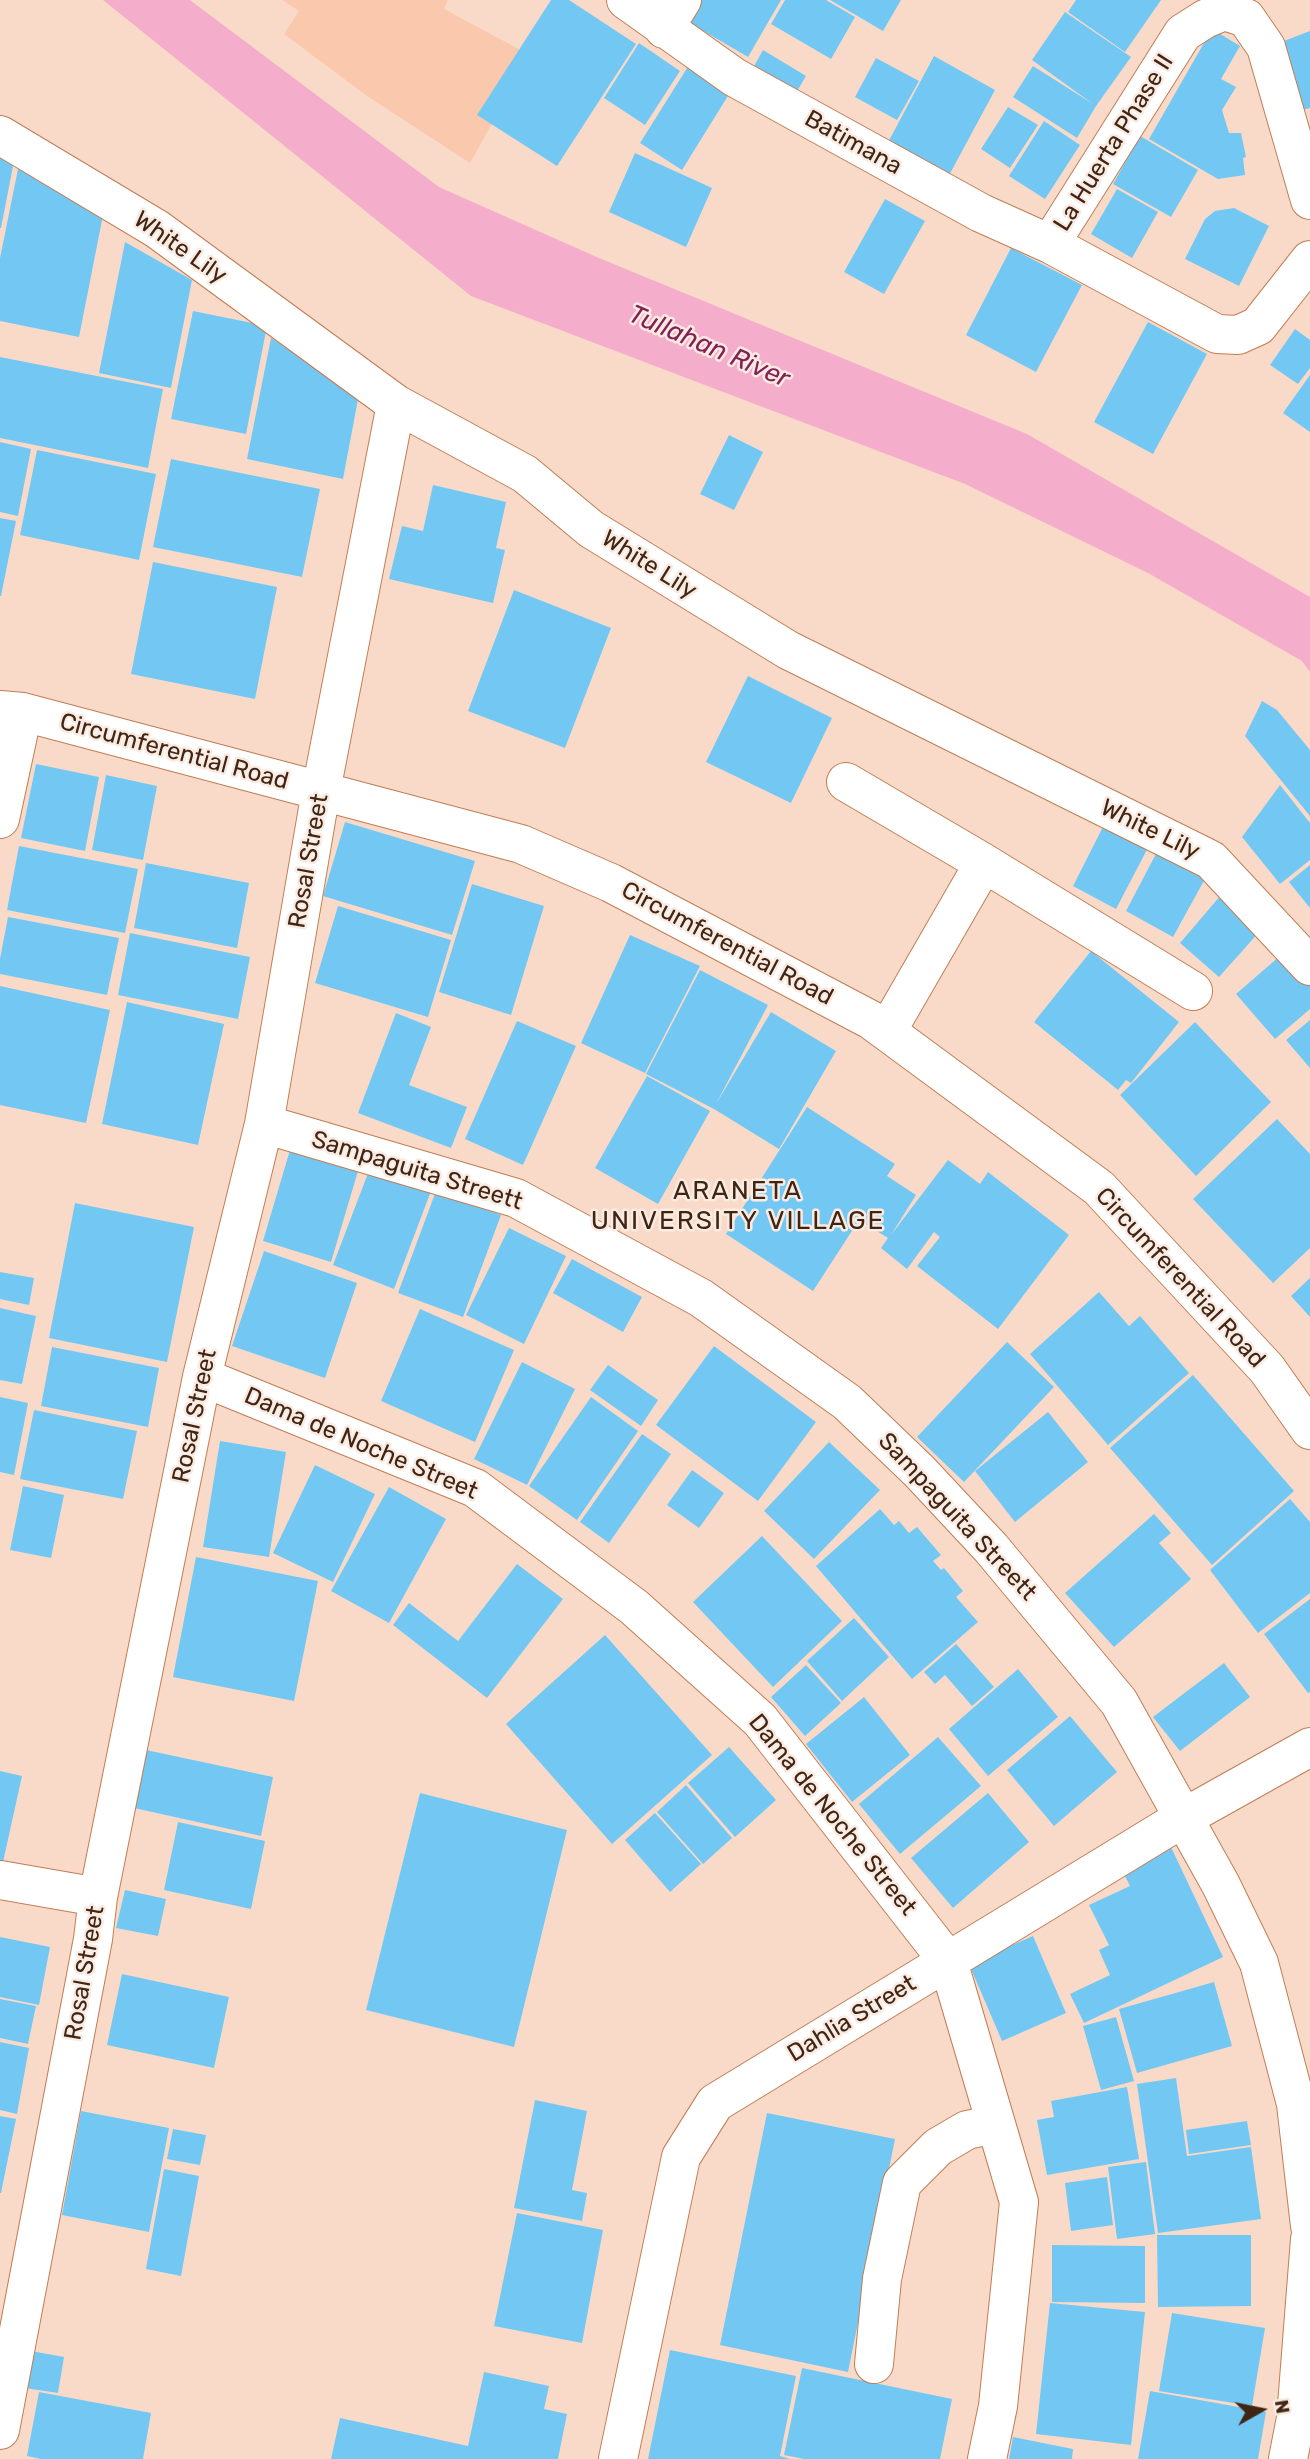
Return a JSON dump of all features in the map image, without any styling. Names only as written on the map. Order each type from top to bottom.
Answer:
[{"type":"street","name":"Batimana","points":[[626,0],[673,15],[734,77],[981,213],[1050,244]]},
{"type":"street","name":"La Huerta Phase II","points":[[1310,200],[1266,47],[1245,18],[1224,11],[1183,33],[1050,244],[1217,334],[1238,335],[1258,326],[1310,260]]},
{"type":"street","name":"White Lily","points":[[0,135],[157,229],[396,404],[525,474],[591,529],[788,650],[1211,860],[1310,966]]},
{"type":"street","name":"Rosal Street","points":[[0,2430],[90,1953],[98,1897],[202,1377],[264,1124],[321,791],[396,404]]},
{"type":"street","name":"Circumferential Road","points":[[11,711],[521,844],[611,883],[871,1020],[1099,1188],[1267,1369],[1310,1430]]},
{"type":"street","points":[[0,819],[11,711]]},
{"type":"street","points":[[846,782],[1193,991]]},
{"type":"street","points":[[887,1031],[984,863]]},
{"type":"street","name":"Sampaguita Streett","points":[[264,1124],[516,1198],[701,1298],[848,1402],[919,1471],[991,1548],[1119,1702],[1221,1885],[1259,1963],[1296,2104],[1310,2226]]},
{"type":"street","name":"Dama de Noche Street","points":[[202,1377],[475,1488],[634,1607],[760,1720],[948,1961],[1019,2202],[998,2406],[987,2459]]},
{"type":"street","name":"Dahlia Street","points":[[618,2459],[681,2157],[715,2103],[1183,1818],[1310,1747]]},
{"type":"street","points":[[0,1880],[98,1897]]},
{"type":"street","points":[[874,2364],[882,2279],[902,2183],[938,2147],[968,2130],[996,2124]]},
{"type":"street","points":[[1288,2459],[1296,2418],[1310,2239]]},
{"type":"shaded area","points":[[282,0],[448,0],[444,9],[530,55],[470,163],[367,96],[284,34],[299,11]]},
{"type":"water","name":"Tullahan River","points":[[103,0],[190,0],[439,187],[599,258],[1027,434],[1310,597],[1310,672],[1302,661],[1148,573],[965,484],[471,296]]},
{"type":"building","points":[[551,0],[569,0],[636,44],[557,166],[477,115]]},
{"type":"building","points":[[693,0],[781,0],[748,57],[683,19]]},
{"type":"building","points":[[785,0],[826,0],[855,17],[831,59],[771,24]]},
{"type":"building","points":[[830,0],[901,0],[883,31]]},
{"type":"building","points":[[1076,0],[1161,0],[1125,52],[1068,12]]},
{"type":"building","points":[[1065,12],[1131,57],[1077,138],[1013,97],[1033,66],[1093,104],[1032,60]]},
{"type":"building","points":[[1212,29],[1240,46],[1221,79],[1236,87],[1222,110],[1229,133],[1241,133],[1246,157],[1243,158],[1245,175],[1218,179],[1149,139]]},
{"type":"building","points":[[1310,31],[1310,108],[1302,110],[1284,41]]},
{"type":"building","points":[[639,43],[680,71],[645,125],[604,98]]},
{"type":"building","points":[[763,50],[806,76],[796,93],[753,68]]},
{"type":"building","points":[[934,56],[995,90],[946,181],[885,148]]},
{"type":"building","points":[[876,58],[919,81],[897,120],[855,97]]},
{"type":"building","points":[[689,65],[731,91],[682,170],[640,143]]},
{"type":"building","points":[[1008,107],[1038,125],[1010,168],[981,149]]},
{"type":"building","points":[[1044,121],[1080,145],[1045,199],[1009,176]]},
{"type":"building","points":[[1140,136],[1198,170],[1171,217],[1113,184]]},
{"type":"building","points":[[635,153],[712,188],[686,247],[609,212]]},
{"type":"building","points":[[0,158],[14,161],[1,228],[0,228]]},
{"type":"building","points":[[19,164],[105,205],[79,337],[0,321],[0,258]]},
{"type":"building","points":[[1117,189],[1158,212],[1132,258],[1091,234]]},
{"type":"building","points":[[885,199],[925,221],[884,294],[844,272]]},
{"type":"building","points":[[1234,208],[1269,226],[1239,286],[1185,259],[1205,219],[1215,211]]},
{"type":"building","points":[[125,242],[192,280],[171,388],[99,373]]},
{"type":"building","points":[[1011,248],[1082,285],[1036,372],[966,335]]},
{"type":"building","points":[[193,311],[267,326],[246,434],[171,419]]},
{"type":"building","points":[[1148,322],[1207,354],[1153,454],[1094,422]]},
{"type":"building","points":[[1295,329],[1310,340],[1310,368],[1298,384],[1270,365]]},
{"type":"building","points":[[271,338],[359,394],[343,479],[247,459]]},
{"type":"building","points":[[0,357],[163,389],[148,468],[0,438]]},
{"type":"building","points":[[1310,375],[1310,432],[1283,413]]},
{"type":"building","points":[[729,435],[763,452],[734,510],[700,494]]},
{"type":"building","points":[[0,442],[31,449],[18,516],[0,512]]},
{"type":"building","points":[[37,450],[156,474],[139,560],[20,535]]},
{"type":"building","points":[[171,459],[320,489],[302,577],[153,547]]},
{"type":"building","points":[[433,485],[506,502],[496,548],[505,550],[493,603],[389,579],[402,526],[423,531]]},
{"type":"building","points":[[0,518],[16,521],[1,596],[0,596]]},
{"type":"building","points":[[153,562],[277,587],[255,699],[131,674]]},
{"type":"building","points":[[514,590],[611,628],[565,748],[468,711]]},
{"type":"building","points":[[748,676],[832,718],[791,803],[706,762]]},
{"type":"building","points":[[1262,701],[1277,710],[1310,750],[1310,816],[1245,736]]},
{"type":"building","points":[[36,764],[99,777],[85,851],[21,838]]},
{"type":"building","points":[[106,775],[157,786],[143,860],[92,850]]},
{"type":"building","points":[[1280,785],[1310,823],[1310,860],[1280,884],[1242,837]]},
{"type":"building","points":[[1107,819],[1151,842],[1116,909],[1073,886]]},
{"type":"building","points":[[345,822],[475,861],[452,935],[323,896]]},
{"type":"building","points":[[19,846],[138,869],[125,933],[7,910]]},
{"type":"building","points":[[1158,850],[1206,877],[1173,937],[1126,911]]},
{"type":"building","points":[[146,863],[249,883],[237,948],[134,928]]},
{"type":"building","points":[[1310,865],[1310,908],[1289,882]]},
{"type":"building","points":[[472,884],[544,906],[511,1015],[439,992]]},
{"type":"building","points":[[1221,895],[1261,930],[1219,977],[1180,943]]},
{"type":"building","points":[[338,906],[451,940],[428,1017],[315,983]]},
{"type":"building","points":[[8,917],[119,938],[107,995],[0,974]]},
{"type":"building","points":[[130,933],[250,957],[238,1019],[118,995]]},
{"type":"building","points":[[630,935],[700,966],[645,1073],[581,1043]]},
{"type":"building","points":[[1288,949],[1310,975],[1310,1009],[1275,1039],[1236,994]]},
{"type":"building","points":[[1091,951],[1179,1022],[1131,1083],[1126,1080],[1118,1090],[1034,1022]]},
{"type":"building","points":[[700,970],[768,1005],[716,1104],[771,1012],[836,1051],[779,1149],[714,1109],[646,1074]]},
{"type":"building","points":[[0,986],[110,1010],[86,1123],[0,1105]]},
{"type":"building","points":[[127,1002],[224,1024],[198,1145],[102,1124]]},
{"type":"building","points":[[396,1013],[431,1027],[409,1085],[467,1107],[451,1148],[358,1113]]},
{"type":"building","points":[[1310,1020],[1310,1068],[1286,1040]]},
{"type":"building","points":[[517,1021],[576,1046],[523,1165],[465,1139]]},
{"type":"building","points":[[1195,1022],[1271,1102],[1196,1176],[1120,1095]]},
{"type":"building","points":[[647,1076],[710,1111],[658,1204],[595,1168]]},
{"type":"building","points":[[807,1107],[895,1164],[887,1176],[916,1195],[891,1235],[948,1160],[980,1184],[988,1172],[1069,1235],[998,1329],[917,1266],[940,1237],[934,1232],[907,1269],[881,1248],[888,1238],[859,1220],[813,1291],[726,1234]]},
{"type":"building","points":[[1277,1119],[1310,1154],[1310,1248],[1273,1283],[1193,1199]]},
{"type":"building","points":[[290,1150],[358,1171],[331,1262],[263,1241]]},
{"type":"building","points":[[370,1168],[431,1191],[394,1289],[333,1265]]},
{"type":"building","points":[[436,1191],[501,1215],[463,1317],[398,1293]]},
{"type":"building","points":[[75,1203],[194,1227],[167,1362],[49,1338]]},
{"type":"building","points":[[509,1228],[566,1256],[524,1344],[466,1315]]},
{"type":"building","points":[[264,1251],[357,1283],[325,1378],[232,1346]]},
{"type":"building","points":[[572,1259],[642,1297],[623,1332],[553,1293]]},
{"type":"building","points":[[0,1272],[34,1278],[29,1305],[0,1299]]},
{"type":"building","points":[[1310,1278],[1310,1317],[1291,1296]]},
{"type":"building","points":[[1099,1292],[1129,1326],[1140,1316],[1189,1373],[1108,1445],[1030,1354]]},
{"type":"building","points":[[0,1308],[36,1316],[22,1384],[0,1380]]},
{"type":"building","points":[[420,1309],[514,1350],[475,1442],[381,1401]]},
{"type":"building","points":[[1007,1342],[1054,1387],[964,1482],[917,1437]]},
{"type":"building","points":[[714,1346],[816,1422],[758,1501],[656,1425]]},
{"type":"building","points":[[52,1347],[159,1368],[148,1427],[41,1406]]},
{"type":"building","points":[[522,1362],[575,1389],[527,1485],[474,1459]]},
{"type":"building","points":[[608,1365],[658,1400],[641,1426],[590,1390]]},
{"type":"building","points":[[1193,1375],[1294,1491],[1212,1565],[1110,1448]]},
{"type":"building","points":[[0,1397],[28,1403],[14,1475],[0,1472]]},
{"type":"building","points":[[591,1397],[638,1431],[577,1520],[529,1486]]},
{"type":"building","points":[[34,1410],[137,1431],[123,1499],[20,1479]]},
{"type":"building","points":[[1048,1412],[1088,1462],[1015,1522],[975,1471]]},
{"type":"building","points":[[642,1434],[671,1454],[609,1543],[580,1522]]},
{"type":"building","points":[[220,1441],[286,1452],[269,1557],[203,1547]]},
{"type":"building","points":[[829,1442],[880,1490],[814,1559],[764,1511]]},
{"type":"building","points":[[315,1465],[375,1494],[333,1582],[273,1553]]},
{"type":"building","points":[[692,1470],[724,1493],[699,1528],[667,1505]]},
{"type":"building","points":[[23,1486],[64,1495],[51,1558],[10,1550]]},
{"type":"building","points":[[389,1487],[446,1519],[389,1623],[331,1591]]},
{"type":"building","points":[[1290,1499],[1310,1522],[1310,1593],[1258,1633],[1210,1570]]},
{"type":"building","points":[[880,1509],[894,1525],[899,1521],[909,1533],[917,1527],[941,1555],[933,1561],[941,1570],[944,1568],[963,1591],[956,1597],[978,1622],[912,1679],[816,1566]]},
{"type":"building","points":[[1154,1514],[1171,1533],[1159,1543],[1191,1579],[1114,1647],[1065,1593]]},
{"type":"building","points":[[762,1536],[842,1621],[773,1687],[693,1602]]},
{"type":"building","points":[[196,1557],[318,1581],[294,1701],[173,1677]]},
{"type":"building","points":[[517,1564],[563,1599],[487,1698],[393,1625],[409,1603],[458,1641]]},
{"type":"building","points":[[1310,1599],[1310,1692],[1308,1693],[1264,1634]]},
{"type":"building","points":[[854,1618],[889,1657],[842,1701],[807,1661]]},
{"type":"building","points":[[605,1635],[712,1755],[612,1844],[506,1724]]},
{"type":"building","points":[[956,1644],[994,1687],[972,1706],[945,1675],[935,1684],[924,1672]]},
{"type":"building","points":[[1224,1663],[1250,1697],[1180,1751],[1153,1717]]},
{"type":"building","points":[[806,1665],[841,1703],[805,1736],[771,1697]]},
{"type":"building","points":[[1018,1669],[1058,1717],[988,1776],[949,1729]]},
{"type":"building","points":[[864,1697],[910,1755],[852,1802],[806,1744]]},
{"type":"building","points":[[1070,1716],[1117,1772],[1054,1826],[1007,1770]]},
{"type":"building","points":[[938,1737],[981,1786],[900,1854],[859,1804]]},
{"type":"building","points":[[729,1747],[776,1800],[735,1837],[688,1783]]},
{"type":"building","points":[[146,1750],[273,1777],[261,1836],[134,1808]]},
{"type":"building","points":[[0,1771],[22,1776],[3,1862],[0,1861]]},
{"type":"building","points":[[686,1785],[732,1838],[703,1864],[657,1812]]},
{"type":"building","points":[[420,1793],[567,1830],[514,2047],[366,2010]]},
{"type":"building","points":[[988,1793],[1029,1842],[953,1908],[911,1858]]},
{"type":"building","points":[[655,1813],[701,1864],[670,1892],[625,1840]]},
{"type":"building","points":[[178,1822],[265,1841],[251,1909],[164,1890]]},
{"type":"building","points":[[1171,1847],[1223,1957],[1084,2023],[1070,1994],[1110,1975],[1099,1950],[1109,1945],[1089,1905],[1130,1886],[1122,1870]]},
{"type":"building","points":[[125,1890],[166,1899],[158,1936],[116,1928]]},
{"type":"building","points":[[1033,1936],[1066,2013],[1002,2041],[969,1964]]},
{"type":"building","points":[[0,1937],[50,1947],[39,2005],[0,1997]]},
{"type":"building","points":[[122,1974],[229,1997],[214,2068],[107,2045]]},
{"type":"building","points":[[1214,1982],[1232,2046],[1137,2073],[1119,2009]]},
{"type":"building","points":[[0,1999],[36,2006],[28,2044],[0,2038]]},
{"type":"building","points":[[1116,2017],[1134,2081],[1101,2090],[1083,2026]]},
{"type":"building","points":[[0,2042],[29,2048],[17,2114],[0,2110]]},
{"type":"building","points":[[1176,2078],[1187,2156],[1251,2147],[1261,2219],[1158,2233],[1137,2084]]},
{"type":"building","points":[[1127,2087],[1139,2159],[1047,2175],[1037,2120],[1054,2117],[1051,2101]]},
{"type":"building","points":[[535,2100],[587,2111],[572,2190],[587,2193],[582,2221],[514,2208]]},
{"type":"building","points":[[81,2111],[169,2128],[149,2232],[62,2215]]},
{"type":"building","points":[[767,2113],[895,2139],[848,2372],[720,2345]]},
{"type":"building","points":[[0,2116],[16,2119],[1,2193],[0,2193]]},
{"type":"building","points":[[1247,2121],[1251,2145],[1189,2154],[1186,2130]]},
{"type":"building","points":[[173,2129],[206,2135],[200,2165],[167,2159]]},
{"type":"building","points":[[1146,2162],[1155,2234],[1117,2239],[1108,2167]]},
{"type":"building","points":[[164,2169],[199,2176],[181,2276],[146,2269]]},
{"type":"building","points":[[1107,2177],[1113,2225],[1071,2231],[1065,2183]]},
{"type":"building","points":[[517,2213],[603,2230],[582,2343],[494,2326]]},
{"type":"building","points":[[1157,2235],[1251,2235],[1251,2306],[1158,2307]]},
{"type":"building","points":[[1052,2245],[1145,2246],[1145,2303],[1052,2302]]},
{"type":"building","points":[[1050,2303],[1145,2312],[1131,2445],[1036,2434]]},
{"type":"building","points":[[1172,2313],[1265,2328],[1252,2406],[1159,2391]]},
{"type":"building","points":[[670,2350],[796,2376],[780,2456],[790,2459],[648,2459]]},
{"type":"building","points":[[31,2351],[64,2357],[58,2393],[25,2388]]},
{"type":"building","points":[[802,2368],[952,2399],[940,2459],[804,2459],[784,2455]]},
{"type":"building","points":[[484,2372],[549,2386],[544,2409],[567,2414],[558,2459],[331,2459],[340,2418],[468,2446]]},
{"type":"building","points":[[1150,2391],[1266,2412],[1258,2459],[1138,2459]]},
{"type":"building","points":[[39,2392],[151,2413],[143,2459],[41,2459],[27,2456]]},
{"type":"building","points":[[1013,2437],[1073,2449],[1072,2459],[1009,2459]]},
{"type":"district","name":"ARANETA UNIVERSITY VILLAGE","points":[[738,1206]]}]
